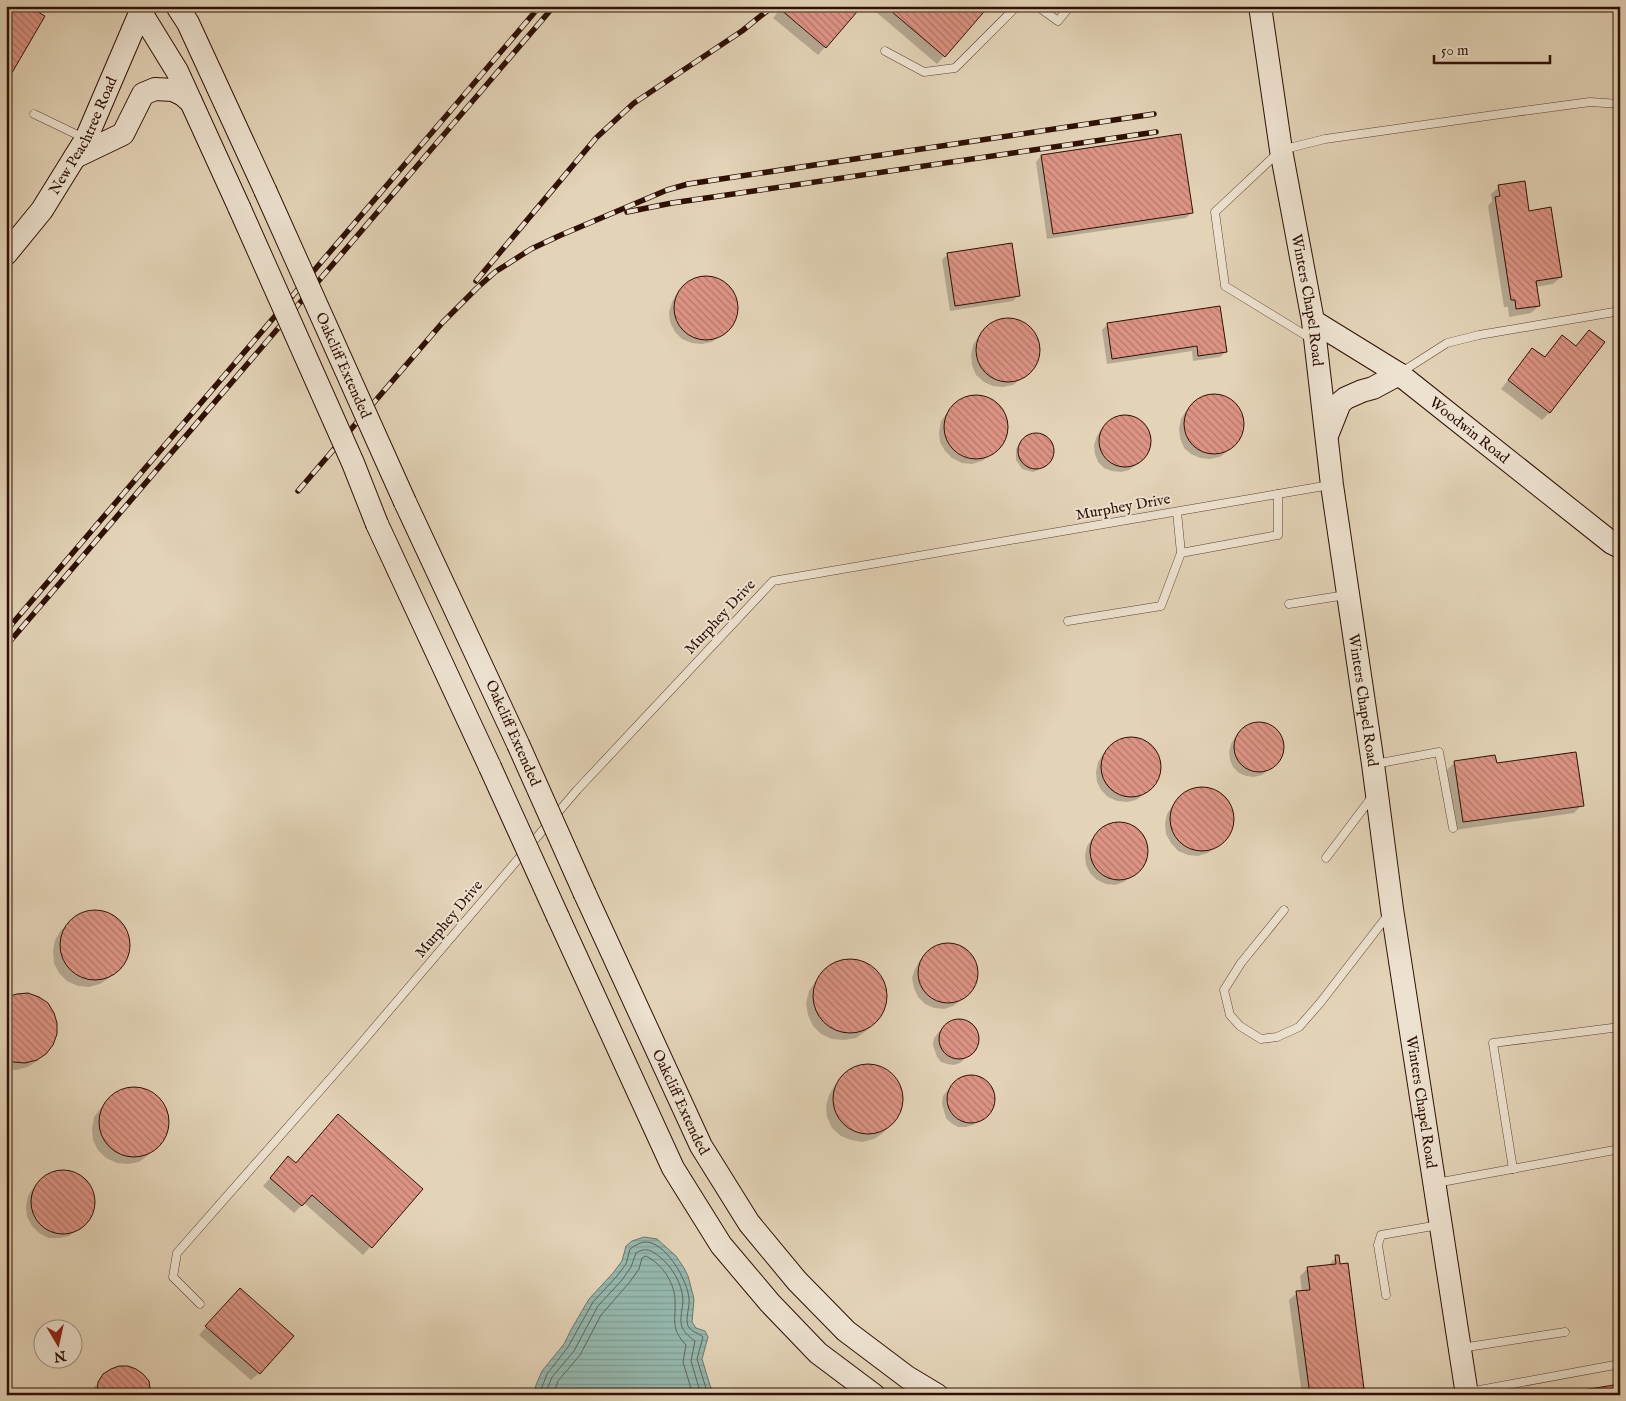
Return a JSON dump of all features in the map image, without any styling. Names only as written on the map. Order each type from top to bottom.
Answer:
[{"type":"main road","name":"Oakcliff Extended","points":[[177,6],[188,24],[265,190],[405,502],[500,703],[585,894],[701,1146],[749,1223],[797,1281],[846,1331],[907,1377],[937,1395]]},
{"type":"main road","name":"Winters Chapel Road","points":[[1260,6],[1281,150],[1314,331],[1332,485],[1377,791],[1392,909],[1467,1394]]},
{"type":"main road","name":"Oakcliff Extended","points":[[140,8],[176,70],[191,102],[353,462],[377,524],[673,1168],[721,1245],[770,1303],[818,1352],[874,1395]]},
{"type":"main road","name":"New Peachtree Road","points":[[6,254],[42,210],[80,148],[140,8]]},
{"type":"main road","points":[[80,148],[123,134],[143,94],[154,89],[173,90],[191,102]]},
{"type":"main road","name":"Woodwin Road","points":[[1314,331],[1399,374],[1620,548]]},
{"type":"main road","points":[[1327,437],[1340,403],[1346,398],[1373,388],[1399,374]]},
{"type":"lane","points":[[884,51],[924,72],[955,68],[1017,6]]},
{"type":"lane","points":[[1037,6],[1058,21],[1070,6]]},
{"type":"lane","points":[[1314,331],[1225,286],[1215,212],[1281,150],[1325,140],[1517,111],[1590,102],[1620,104]]},
{"type":"lane","points":[[34,114],[80,148]]},
{"type":"lane","points":[[1399,374],[1447,342],[1620,312]]},
{"type":"lane","name":"Murphey Drive","points":[[200,1304],[173,1277],[177,1253],[352,1054],[577,790],[772,581],[1332,485]]},
{"type":"lane","points":[[1182,553],[1278,535],[1278,494]]},
{"type":"lane","points":[[1068,621],[1161,606],[1182,553],[1177,512]]},
{"type":"lane","points":[[1289,604],[1348,594]]},
{"type":"lane","points":[[1373,764],[1439,752],[1454,828]]},
{"type":"lane","points":[[1326,858],[1377,791]]},
{"type":"lane","points":[[1284,910],[1241,963],[1224,990],[1230,1015],[1240,1026],[1261,1038],[1278,1037],[1299,1026],[1320,1003],[1392,909]]},
{"type":"lane","points":[[1513,1169],[1493,1042],[1620,1027]]},
{"type":"lane","points":[[1434,1183],[1620,1149]]},
{"type":"lane","points":[[1386,1295],[1378,1245],[1381,1234],[1441,1225]]},
{"type":"lane","points":[[1460,1349],[1566,1332]]},
{"type":"lane","points":[[1467,1394],[1620,1364]]},
{"type":"water","points":[[644,1237],[657,1239],[676,1256],[688,1276],[694,1299],[692,1322],[696,1328],[705,1331],[708,1337],[702,1359],[713,1395],[534,1395],[542,1371],[564,1344],[589,1299],[622,1261],[626,1246],[632,1241]]},
{"type":"building","points":[[6,6],[27,6],[45,16],[6,83]]},
{"type":"building","points":[[783,6],[862,6],[826,48],[780,9]]},
{"type":"building","points":[[885,6],[989,6],[945,57]]},
{"type":"building","points":[[1181,134],[1193,213],[1053,234],[1041,155]]},
{"type":"building","points":[[1525,181],[1529,211],[1551,207],[1562,277],[1536,281],[1540,306],[1516,309],[1515,300],[1511,300],[1495,197],[1500,196],[1498,185]]},
{"type":"building","points":[[1012,243],[1020,296],[955,306],[947,253]]},
{"type":"building","points":[[706,276],[724,282],[732,290],[738,308],[732,326],[724,334],[706,340],[688,334],[680,326],[674,308],[680,290],[688,282]]},
{"type":"building","points":[[1220,306],[1227,352],[1198,356],[1197,346],[1112,359],[1107,323]]},
{"type":"building","points":[[1008,318],[1026,324],[1034,332],[1040,350],[1034,368],[1026,376],[1008,382],[990,376],[982,368],[976,350],[982,332],[990,324]]},
{"type":"building","points":[[1589,330],[1605,342],[1550,413],[1508,380],[1532,348],[1545,357],[1562,335],[1576,346]]},
{"type":"building","points":[[1214,394],[1231,399],[1239,407],[1244,424],[1239,441],[1231,449],[1214,454],[1197,449],[1189,441],[1184,424],[1189,407],[1197,399]]},
{"type":"building","points":[[976,395],[994,401],[1002,409],[1008,427],[1002,445],[994,453],[976,459],[958,453],[950,445],[944,427],[950,409],[958,401]]},
{"type":"building","points":[[1125,415],[1139,419],[1147,427],[1151,441],[1147,455],[1139,463],[1125,467],[1111,463],[1103,455],[1099,441],[1103,427],[1111,419]]},
{"type":"building","points":[[1036,433],[1048,439],[1054,451],[1048,463],[1036,469],[1024,463],[1018,451],[1024,439]]},
{"type":"building","points":[[1259,722],[1273,726],[1280,733],[1284,747],[1280,761],[1273,768],[1259,772],[1245,768],[1238,761],[1234,747],[1238,733],[1245,726]]},
{"type":"building","points":[[1131,737],[1148,742],[1156,750],[1161,767],[1156,784],[1148,792],[1131,797],[1114,792],[1106,784],[1101,767],[1106,750],[1114,742]]},
{"type":"building","points":[[1576,752],[1584,806],[1463,822],[1454,761],[1495,755],[1497,763]]},
{"type":"building","points":[[1202,787],[1220,793],[1228,801],[1234,819],[1228,837],[1220,845],[1202,851],[1184,845],[1176,837],[1170,819],[1176,801],[1184,793]]},
{"type":"building","points":[[1119,822],[1135,827],[1143,835],[1148,851],[1143,867],[1135,875],[1119,880],[1103,875],[1095,867],[1090,851],[1095,835],[1103,827]]},
{"type":"building","points":[[95,910],[108,913],[120,920],[127,932],[130,945],[127,958],[120,970],[108,977],[95,980],[82,977],[70,970],[63,958],[60,945],[63,932],[70,920],[82,913]]},
{"type":"building","points":[[942,943],[954,943],[965,948],[973,956],[978,967],[976,985],[965,998],[954,1003],[942,1003],[931,998],[923,990],[918,979],[918,967],[923,956],[931,948]]},
{"type":"building","points":[[850,959],[864,962],[876,970],[884,982],[887,996],[884,1010],[876,1022],[864,1030],[850,1033],[836,1030],[824,1022],[816,1010],[813,996],[816,982],[824,970],[836,962]]},
{"type":"building","points":[[28,993],[48,1003],[57,1023],[57,1034],[53,1045],[46,1054],[37,1060],[25,1063],[13,1062],[6,1058],[6,997]]},
{"type":"building","points":[[963,1019],[970,1022],[976,1028],[979,1039],[978,1047],[970,1056],[963,1059],[955,1059],[948,1056],[940,1047],[939,1035],[942,1028],[951,1020]]},
{"type":"building","points":[[868,1064],[881,1067],[893,1074],[900,1086],[903,1099],[900,1112],[893,1124],[881,1131],[868,1134],[855,1131],[843,1124],[836,1112],[833,1099],[836,1086],[843,1074],[855,1067]]},
{"type":"building","points":[[971,1075],[980,1077],[988,1082],[993,1090],[995,1099],[993,1108],[988,1116],[980,1121],[971,1123],[962,1121],[954,1116],[949,1108],[947,1099],[949,1090],[954,1082],[962,1077]]},
{"type":"building","points":[[134,1087],[147,1090],[159,1097],[166,1109],[169,1122],[166,1135],[159,1147],[147,1154],[134,1157],[121,1154],[109,1147],[102,1135],[99,1122],[102,1109],[109,1097],[121,1090]]},
{"type":"building","points":[[338,1114],[423,1189],[372,1248],[312,1195],[302,1206],[270,1178],[288,1156],[296,1163]]},
{"type":"building","points":[[63,1170],[81,1176],[89,1184],[95,1202],[89,1220],[81,1228],[63,1234],[45,1228],[37,1220],[31,1202],[37,1184],[45,1176]]},
{"type":"building","points":[[1335,1255],[1339,1255],[1340,1264],[1348,1263],[1364,1389],[1310,1395],[1296,1291],[1310,1290],[1307,1267],[1336,1264]]},
{"type":"building","points":[[240,1288],[294,1336],[260,1374],[205,1326]]},
{"type":"building","points":[[119,1366],[128,1366],[143,1374],[149,1381],[151,1395],[97,1395],[98,1382],[103,1374]]},
{"type":"building","points":[[1620,1384],[1620,1395],[1552,1395]]},
{"type":"railway","points":[[6,631],[540,6]]},
{"type":"railway","points":[[6,646],[554,6]]},
{"type":"railway","points":[[476,281],[596,138],[634,103],[742,31],[773,6]]},
{"type":"railway","points":[[298,491],[443,322],[477,288],[495,272],[531,249],[561,235],[667,190],[688,184],[1154,114]]},
{"type":"railway","points":[[627,212],[672,203],[1156,132]]}]
